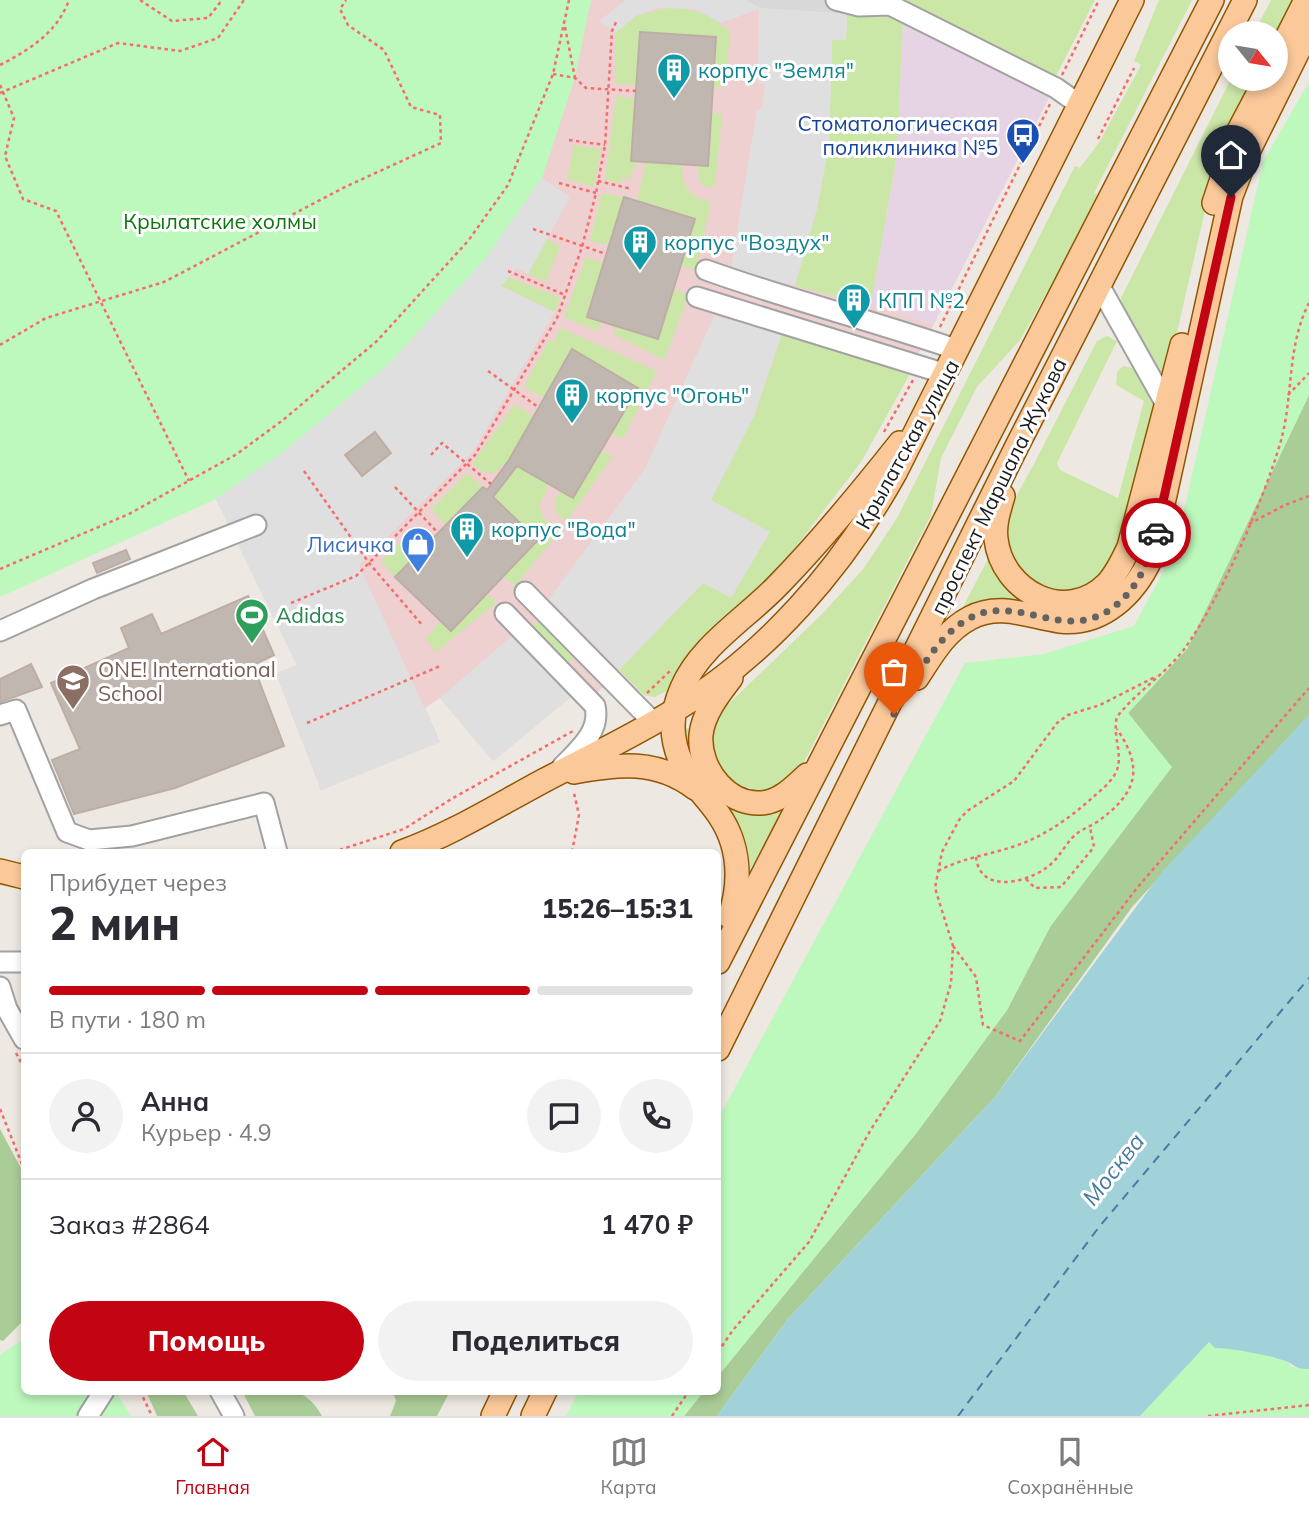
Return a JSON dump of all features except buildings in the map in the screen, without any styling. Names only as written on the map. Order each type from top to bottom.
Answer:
[{"type":"main road","name":"Крылатская улица","points":[[409,849],[447,833],[663,717],[748,656],[819,584],[854,540],[895,473],[1132,0]]},
{"type":"main road","name":"проспект Маршала Жукова","points":[[721,956],[1212,0]]},
{"type":"main road","name":"проспект Маршала Жукова","points":[[721,1043],[864,760],[1017,446],[1245,0]]},
{"type":"main road","points":[[1288,35],[1306,0]]},
{"type":"main road","points":[[864,760],[938,645],[959,624],[972,616],[1009,610],[1063,621],[1092,618],[1126,597],[1140,581],[1151,558],[1231,197],[1248,152],[1309,29]]},
{"type":"main road","points":[[1017,446],[996,525],[996,541],[1007,570],[1017,584],[1048,601],[1068,604],[1088,597],[1106,585],[1119,568],[1129,547],[1167,406],[1217,190],[1237,134],[1260,91]]},
{"type":"main road","points":[[721,946],[735,902],[738,865],[727,829],[687,775],[663,717],[701,657],[780,584],[933,401]]},
{"type":"main road","points":[[748,656],[720,692],[704,724],[702,748],[709,774],[740,798],[754,803],[768,802],[791,790],[826,750]]},
{"type":"main road","points":[[554,775],[621,764],[638,764],[672,773],[699,791]]},
{"type":"main road","points":[[0,870],[21,876]]},
{"type":"main road","points":[[493,1416],[503,1395]]},
{"type":"main road","points":[[533,1416],[543,1395]]},
{"type":"street","points":[[836,0],[859,6],[890,5],[1056,89],[1080,105]]},
{"type":"street","points":[[706,270],[783,298],[958,350]]},
{"type":"street","points":[[1099,285],[1167,406]]},
{"type":"street","points":[[697,298],[946,373]]},
{"type":"street","points":[[0,631],[93,589],[256,525]]},
{"type":"street","points":[[526,592],[629,700],[663,717]]},
{"type":"street","points":[[505,612],[589,697],[597,715],[588,740],[554,775]]},
{"type":"street","points":[[0,715],[16,710],[67,832],[89,840],[132,836],[264,803],[276,849]]},
{"type":"street","points":[[0,962],[21,962]]},
{"type":"street","points":[[0,987],[7,1009],[21,1034]]},
{"type":"street","points":[[88,1416],[101,1395]]},
{"type":"street","points":[[222,1395],[234,1416]]},
{"type":"path","points":[[0,65],[35,46],[64,14],[69,0]]},
{"type":"path","points":[[140,0],[172,21],[208,18],[222,0]]},
{"type":"path","points":[[1,92],[118,43],[180,51],[218,38],[244,0]]},
{"type":"path","points":[[0,345],[46,318],[164,282],[345,187],[441,143],[440,115],[411,107],[384,50],[348,25],[340,9],[346,0]]},
{"type":"path","points":[[0,569],[129,514],[237,454],[284,420],[377,341],[468,241],[508,184],[553,74],[569,0]]},
{"type":"path","points":[[933,341],[1046,115],[1099,0]]},
{"type":"path","points":[[291,603],[356,576],[467,464],[557,318],[582,247],[596,193],[605,145],[612,31],[616,22]]},
{"type":"path","points":[[564,23],[575,78]]},
{"type":"path","points":[[1098,139],[1133,68]]},
{"type":"path","points":[[553,74],[575,78],[586,88],[636,91]]},
{"type":"path","points":[[0,85],[14,118],[5,156],[23,199],[57,211],[190,481]]},
{"type":"path","points":[[569,139],[605,145]]},
{"type":"path","points":[[598,181],[632,189]]},
{"type":"path","points":[[559,183],[596,193]]},
{"type":"path","points":[[533,229],[606,254]]},
{"type":"path","points":[[508,271],[565,295]]},
{"type":"path","points":[[938,871],[951,864],[1016,846],[1041,835],[1104,788],[1119,763],[1115,726],[1124,708],[1185,649],[1203,620],[1249,524],[1280,445],[1294,342],[1309,303]]},
{"type":"path","points":[[880,439],[921,366]]},
{"type":"path","points":[[488,371],[538,407]]},
{"type":"path","points":[[1288,395],[1309,373]]},
{"type":"path","points":[[431,455],[442,443],[491,484]]},
{"type":"path","points":[[304,471],[369,563],[423,626]]},
{"type":"path","points":[[395,487],[438,533]]},
{"type":"path","points":[[1249,524],[1309,496]]},
{"type":"path","points":[[307,723],[440,666]]},
{"type":"path","points":[[629,700],[647,692],[672,668]]},
{"type":"path","points":[[1157,676],[1057,723],[1014,781],[967,811],[959,820],[942,852],[936,897],[953,946],[976,977],[984,1026],[1020,1041],[1137,888],[1309,688]]},
{"type":"path","points":[[342,849],[404,829],[453,798],[580,727],[587,714],[597,715]]},
{"type":"path","points":[[976,858],[983,874],[993,881],[1006,883],[1026,879],[1046,868],[1073,837],[1112,811],[1126,797],[1133,783],[1134,758],[1115,726]]},
{"type":"path","points":[[573,849],[579,815],[574,793]]},
{"type":"path","points":[[1026,879],[1035,888],[1061,887],[1094,847],[1090,827]]},
{"type":"path","points":[[721,1348],[809,1242],[870,1131],[934,1033],[949,991],[953,946]]},
{"type":"path","points":[[0,1109],[21,1162]]},
{"type":"path","points":[[143,1395],[152,1416]]},
{"type":"path","points":[[671,1416],[686,1395]]},
{"type":"path","points":[[1208,1416],[1309,1405]]},
{"type":"shaded area","points":[[591,0],[746,0],[759,8],[871,305],[934,324],[861,462],[655,697],[644,695],[619,671],[582,708],[571,697],[493,761],[440,698],[425,708],[440,742],[321,790],[276,673],[297,665],[216,499],[282,453],[388,365],[485,259],[542,178]]},
{"type":"shaded area","points":[[626,0],[746,0],[759,8],[847,14],[846,40],[832,40],[829,144],[817,209],[795,286],[731,268],[757,110],[762,109],[765,84],[758,83],[759,9],[721,23],[695,9],[658,8],[636,16],[615,33],[599,21]]},
{"type":"shaded area","points":[[746,0],[893,0],[903,18],[759,8]]},
{"type":"shaded area","points":[[903,18],[1051,94],[934,324],[871,305],[897,154]]},
{"type":"shaded area","points":[[542,178],[570,197],[528,274],[517,268],[501,286],[555,312],[473,452],[359,565],[440,742],[321,790],[276,673],[297,665],[216,499],[282,453],[388,365],[485,259]]},
{"type":"shaded area","points":[[714,316],[782,334],[754,416],[711,500],[770,532],[731,598],[703,583],[619,670],[549,599],[645,469]]},
{"type":"shaded area","points":[[512,636],[571,697],[493,761],[440,698]]},
{"type":"green space","name":"Крылатские холмы","points":[[0,0],[591,0],[575,78],[542,178],[485,259],[388,365],[282,453],[216,499],[0,597]]},
{"type":"green space","points":[[898,0],[1095,0],[1053,82]]},
{"type":"green space","points":[[1159,0],[1192,0],[1094,193],[1100,196],[1095,207],[1020,340],[977,387],[941,458],[931,515],[800,770],[770,791],[753,789],[734,782],[725,775],[714,757],[713,735],[720,712],[822,614],[864,568],[897,518],[1075,166],[1080,168],[1100,141],[1141,65],[1134,61]]},
{"type":"green space","points":[[1271,0],[1299,0],[1288,22],[1260,21]]},
{"type":"green space","points":[[674,6],[706,14],[730,31],[726,86],[713,88],[716,37],[641,32],[637,85],[615,84],[615,33],[636,16]]},
{"type":"green space","points":[[847,14],[903,18],[897,154],[871,305],[795,286],[817,209],[829,144],[832,39],[846,40]]},
{"type":"green space","points":[[1309,82],[1309,395],[1187,649],[1128,713],[1172,767],[1050,927],[1007,1010],[918,1131],[721,1372],[721,1113],[965,663],[1044,654],[1134,626],[1175,550],[1263,162]]},
{"type":"green space","points":[[1225,91],[1254,91],[1210,189],[1169,367],[1162,374],[1154,371],[1124,314],[1121,298]]},
{"type":"green space","points":[[616,96],[636,99],[636,170],[632,170],[630,179],[622,178],[621,183],[605,180]]},
{"type":"green space","points":[[711,113],[722,114],[715,187],[704,186],[699,181],[698,165],[708,166]]},
{"type":"green space","points":[[574,145],[601,149],[594,187],[567,179]]},
{"type":"green space","points":[[646,162],[682,164],[683,179],[688,190],[711,202],[696,270],[681,266],[695,219],[637,201]]},
{"type":"green space","points":[[602,193],[624,197],[609,245],[590,241]]},
{"type":"green space","points":[[547,239],[560,246],[546,282],[528,274]]},
{"type":"green space","points":[[586,257],[603,263],[587,316],[602,321],[599,328],[594,330],[564,317]]},
{"type":"green space","points":[[509,277],[560,298],[555,312],[501,286]]},
{"type":"green space","points":[[673,289],[689,295],[664,360],[615,335],[614,325]]},
{"type":"green space","points":[[560,328],[657,371],[623,439],[611,433],[638,388],[573,349],[544,398],[524,387],[549,340],[554,342]]},
{"type":"green space","points":[[782,334],[910,374],[861,462],[772,578],[670,689],[655,697],[644,695],[619,670],[703,583],[769,533],[711,500],[754,416]]},
{"type":"green space","points":[[1107,336],[1117,341],[1057,463],[1060,470],[1118,498],[1144,401],[1116,385],[1117,372],[1123,366],[1136,369],[1155,405],[1142,470],[1122,544],[1103,577],[1089,587],[1073,591],[1056,590],[1040,584],[1015,560],[1008,544],[1008,519],[1017,495],[1097,341]]},
{"type":"green space","points":[[1309,395],[1309,715],[1132,907],[995,1097],[787,1320],[717,1416],[684,1416],[701,1395],[721,1395],[721,1372],[918,1131],[1007,1010],[1050,927],[1163,758],[1128,713],[1187,649]]},
{"type":"green space","points":[[515,404],[533,416],[509,460],[493,474],[488,470],[485,474],[472,464]]},
{"type":"green space","points":[[601,450],[613,456],[566,522],[557,514],[554,501],[561,491],[573,498]]},
{"type":"green space","points":[[518,465],[549,484],[539,507],[544,519],[559,532],[515,586],[503,577],[538,540],[493,497]]},
{"type":"green space","points":[[467,473],[483,487],[446,525],[431,509]]},
{"type":"green space","points":[[417,526],[431,540],[395,577],[381,561]]},
{"type":"green space","points":[[990,555],[1037,606],[1002,599],[963,607]]},
{"type":"green space","points":[[487,594],[496,603],[436,652],[426,639],[440,621],[451,631]]},
{"type":"green space","points":[[539,620],[575,656],[568,663],[532,627]]},
{"type":"green space","points":[[692,726],[701,772],[784,806],[749,873],[698,775],[681,732]]},
{"type":"green space","points":[[0,1129],[21,1168],[21,1323],[3,1341],[0,1340]]},
{"type":"green space","points":[[21,1341],[21,1395],[118,1395],[131,1416],[0,1416],[0,1355]]},
{"type":"green space","points":[[1209,1341],[1286,1361],[1292,1367],[1309,1369],[1309,1416],[1140,1416]]},
{"type":"green space","points":[[148,1395],[185,1395],[198,1416],[157,1416]]},
{"type":"green space","points":[[244,1395],[302,1395],[315,1405],[322,1416],[255,1416]]},
{"type":"green space","points":[[394,1395],[448,1395],[437,1416],[390,1416],[396,1401]]},
{"type":"green space","points":[[577,1395],[701,1395],[684,1416],[566,1416]]},
{"type":"water","name":"Москва","points":[[1309,715],[1309,1369],[1298,1368],[1289,1362],[1261,1354],[1215,1348],[1209,1342],[1140,1416],[717,1416],[787,1320],[995,1097],[1162,872]]},
{"type":"ferry route","points":[[958,1416],[1099,1227],[1309,978]]},
{"type":"way so far","points":[[894,714],[938,645],[959,624],[972,616],[1009,610],[1063,621],[1092,618],[1112,608],[1140,581],[1151,558],[1156,533]]},
{"type":"place","name":"корпус \"Земля\"","points":[[674,100]]},
{"type":"place","name":"Стоматологическая поликлиника №5","points":[[1023,165]]},
{"type":"place","name":"корпус \"Воздух\"","points":[[640,272]]},
{"type":"place","name":"КПП №2","points":[[854,330]]},
{"type":"place","name":"корпус \"Огонь\"","points":[[572,425]]},
{"type":"place","name":"корпус \"Вода\"","points":[[467,559]]},
{"type":"place","name":"Лисичка","points":[[418,574]]},
{"type":"place","name":"Adidas","points":[[252,645]]},
{"type":"place","name":"ONE! International School","points":[[73,711]]},
{"type":"route","points":[[1156,533],[1231,197]]}]
